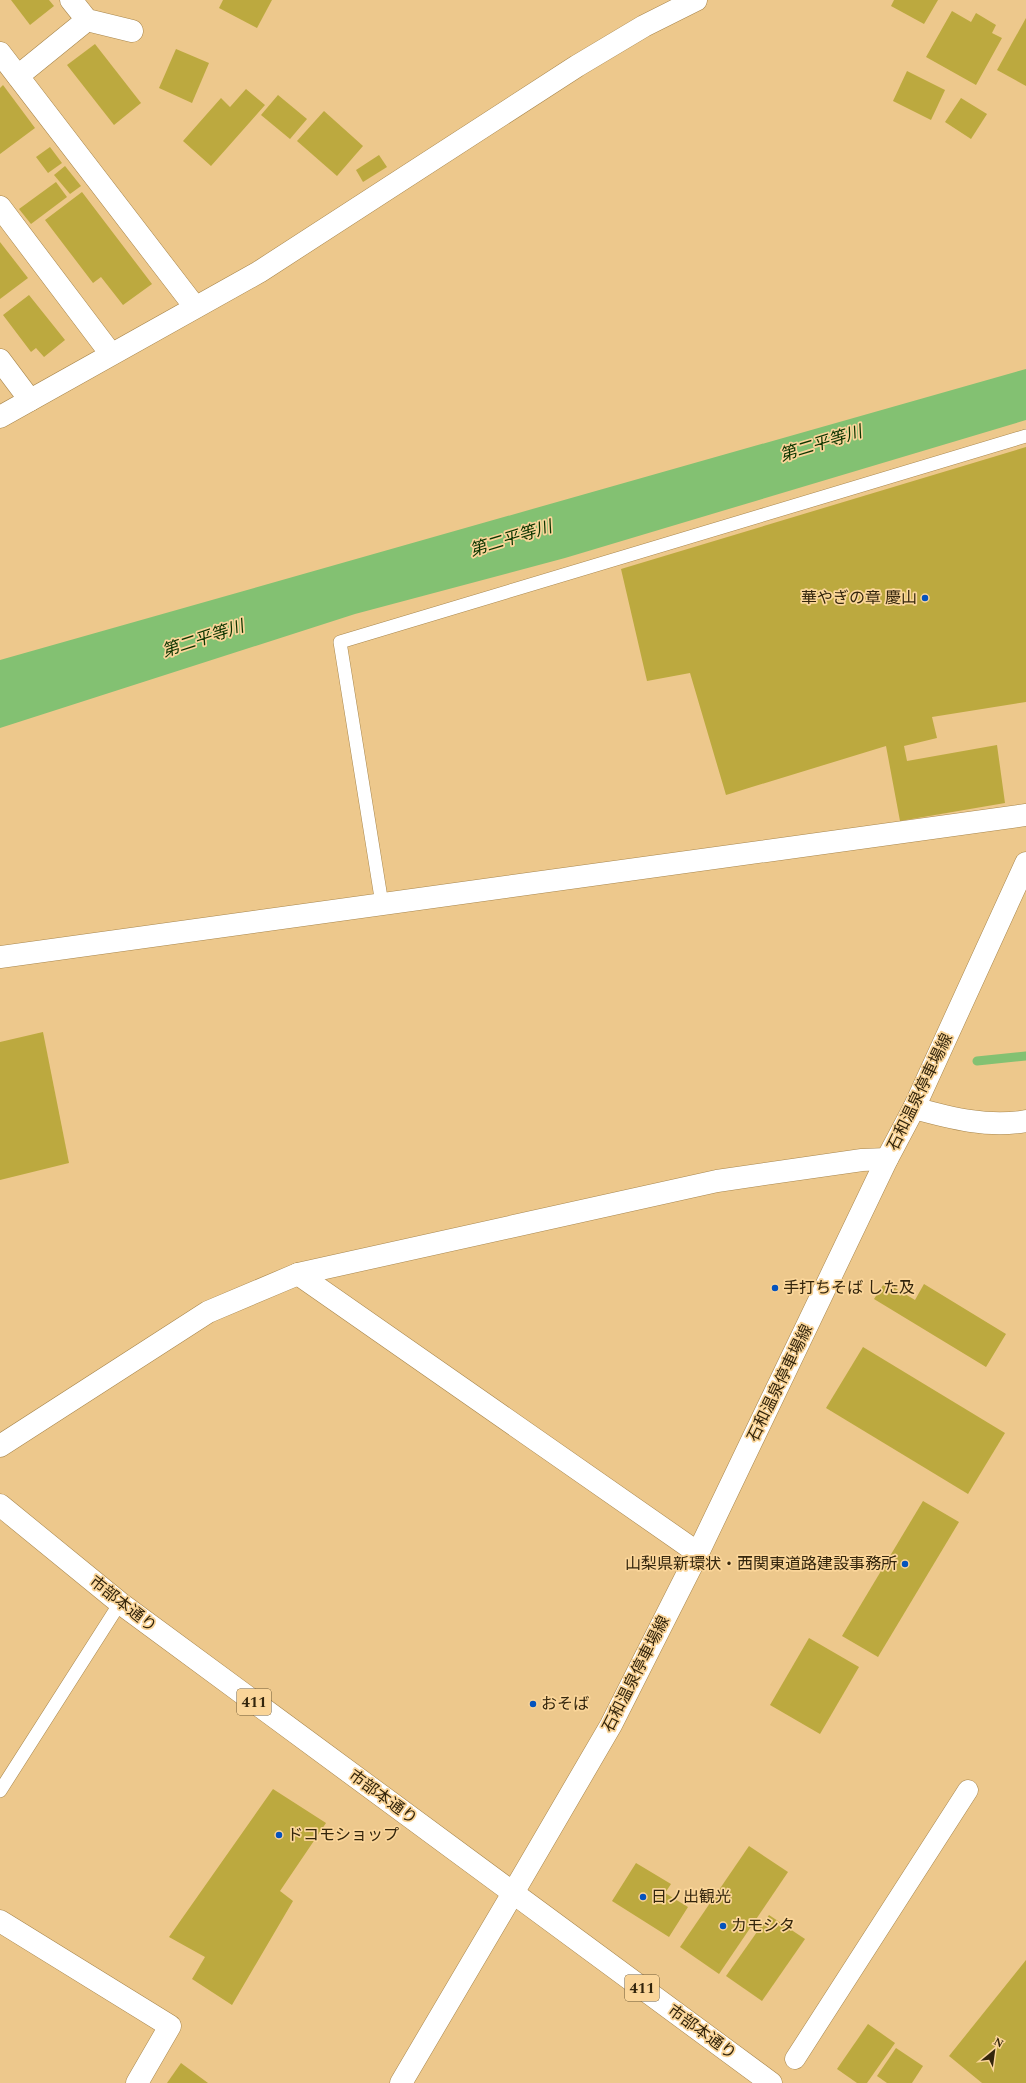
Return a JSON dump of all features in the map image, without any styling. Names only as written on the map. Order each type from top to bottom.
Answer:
[{"type":"main road","points":[[71,0],[87,20],[132,31]]},
{"type":"main road","points":[[0,417],[259,272],[577,66],[644,26],[696,0]]},
{"type":"main road","points":[[18,76],[87,20]]},
{"type":"main road","points":[[0,54],[195,307]]},
{"type":"main road","points":[[0,207],[111,354]]},
{"type":"main road","points":[[0,360],[30,400]]},
{"type":"main road","points":[[0,957],[1026,815]]},
{"type":"main road","name":"石和温泉停車場線","points":[[401,2083],[611,1725],[698,1553],[914,1108],[1026,863]]},
{"type":"main road","points":[[914,1108],[959,1119],[1008,1124],[1026,1121]]},
{"type":"main road","points":[[0,1446],[208,1312],[298,1274],[717,1180],[862,1160],[888,1159]]},
{"type":"main road","points":[[298,1274],[698,1553]]},
{"type":"main road","name":"市部本通り","points":[[0,1505],[120,1603],[771,2083]]},
{"type":"main road","points":[[0,1921],[170,2026],[138,2083]]},
{"type":"street","points":[[795,2059],[968,1790]]},
{"type":"lane","points":[[382,904],[340,642],[1026,436]]},
{"type":"lane","points":[[0,1791],[120,1603]]},
{"type":"water","name":"第二平等川","points":[[1026,369],[1026,420],[565,558],[355,614],[0,728],[0,660]]},
{"type":"building","points":[[11,0],[49,0],[54,6],[30,25]]},
{"type":"building","points":[[223,0],[272,0],[257,28],[219,8]]},
{"type":"building","points":[[894,0],[938,0],[924,24],[891,6]]},
{"type":"building","points":[[952,11],[971,22],[976,13],[996,25],[992,33],[1002,38],[976,85],[926,57]]},
{"type":"building","points":[[1026,18],[1026,86],[997,70]]},
{"type":"building","points":[[95,44],[141,103],[114,125],[67,65]]},
{"type":"building","points":[[176,49],[209,63],[192,103],[159,88]]},
{"type":"building","points":[[907,71],[945,90],[931,120],[893,101]]},
{"type":"building","points":[[3,85],[35,128],[0,154],[0,88]]},
{"type":"building","points":[[246,89],[265,105],[211,166],[183,141],[221,98],[230,107]]},
{"type":"building","points":[[278,95],[307,119],[290,139],[261,115]]},
{"type":"building","points":[[961,98],[987,114],[971,139],[945,122]]},
{"type":"building","points":[[324,111],[363,146],[337,176],[297,141]]},
{"type":"building","points":[[50,147],[62,163],[48,173],[36,157]]},
{"type":"building","points":[[379,155],[387,167],[363,182],[356,170]]},
{"type":"building","points":[[65,166],[81,186],[70,194],[54,175]]},
{"type":"building","points":[[56,182],[67,197],[31,224],[19,209]]},
{"type":"building","points":[[82,192],[152,284],[123,305],[101,277],[93,283],[45,220]]},
{"type":"building","points":[[0,242],[28,278],[0,299]]},
{"type":"building","points":[[29,295],[65,340],[44,357],[36,348],[31,352],[3,315]]},
{"type":"building","points":[[1026,447],[1026,702],[932,717],[937,738],[904,746],[907,761],[997,745],[1005,803],[900,821],[886,746],[726,795],[690,673],[647,681],[621,569]]},
{"type":"building","points":[[43,1032],[69,1163],[0,1180],[0,1042]]},
{"type":"building","points":[[885,1282],[915,1300],[924,1284],[1006,1334],[986,1367],[874,1299]]},
{"type":"building","points":[[863,1347],[1005,1433],[968,1494],[826,1408]]},
{"type":"building","points":[[923,1501],[959,1522],[878,1657],[842,1636]]},
{"type":"building","points":[[809,1638],[859,1667],[820,1734],[770,1705]]},
{"type":"building","points":[[273,1789],[326,1823],[280,1891],[293,1901],[232,2005],[192,1979],[205,1957],[169,1937]]},
{"type":"building","points":[[749,1846],[788,1872],[719,1974],[680,1947]]},
{"type":"building","name":"日ノ出観光","points":[[636,1863],[671,1884],[665,1893],[688,1907],[669,1937],[612,1901]]},
{"type":"building","points":[[769,1915],[805,1939],[762,2001],[726,1976]]},
{"type":"building","points":[[1026,1960],[1026,2083],[982,2083],[949,2056]]},
{"type":"building","points":[[868,2024],[895,2043],[867,2083],[857,2083],[837,2069]]},
{"type":"building","points":[[896,2048],[923,2066],[912,2083],[887,2083],[877,2076]]},
{"type":"building","points":[[181,2063],[208,2083],[167,2083]]},
{"type":"waterway","points":[[977,1061],[1026,1056]]},
{"type":"place","name":"華やぎの章 慶山","points":[[925,598]]},
{"type":"place","name":"手打ちそば した及","points":[[775,1288]]},
{"type":"place","name":"山梨県新環状・西関東道路建設事務所","points":[[905,1564]]},
{"type":"place","name":"おそば","points":[[533,1704]]},
{"type":"place","name":"ドコモショップ","points":[[279,1835]]},
{"type":"place","name":"日ノ出観光","points":[[643,1897]]},
{"type":"place","name":"カモシタ","points":[[723,1926]]}]
